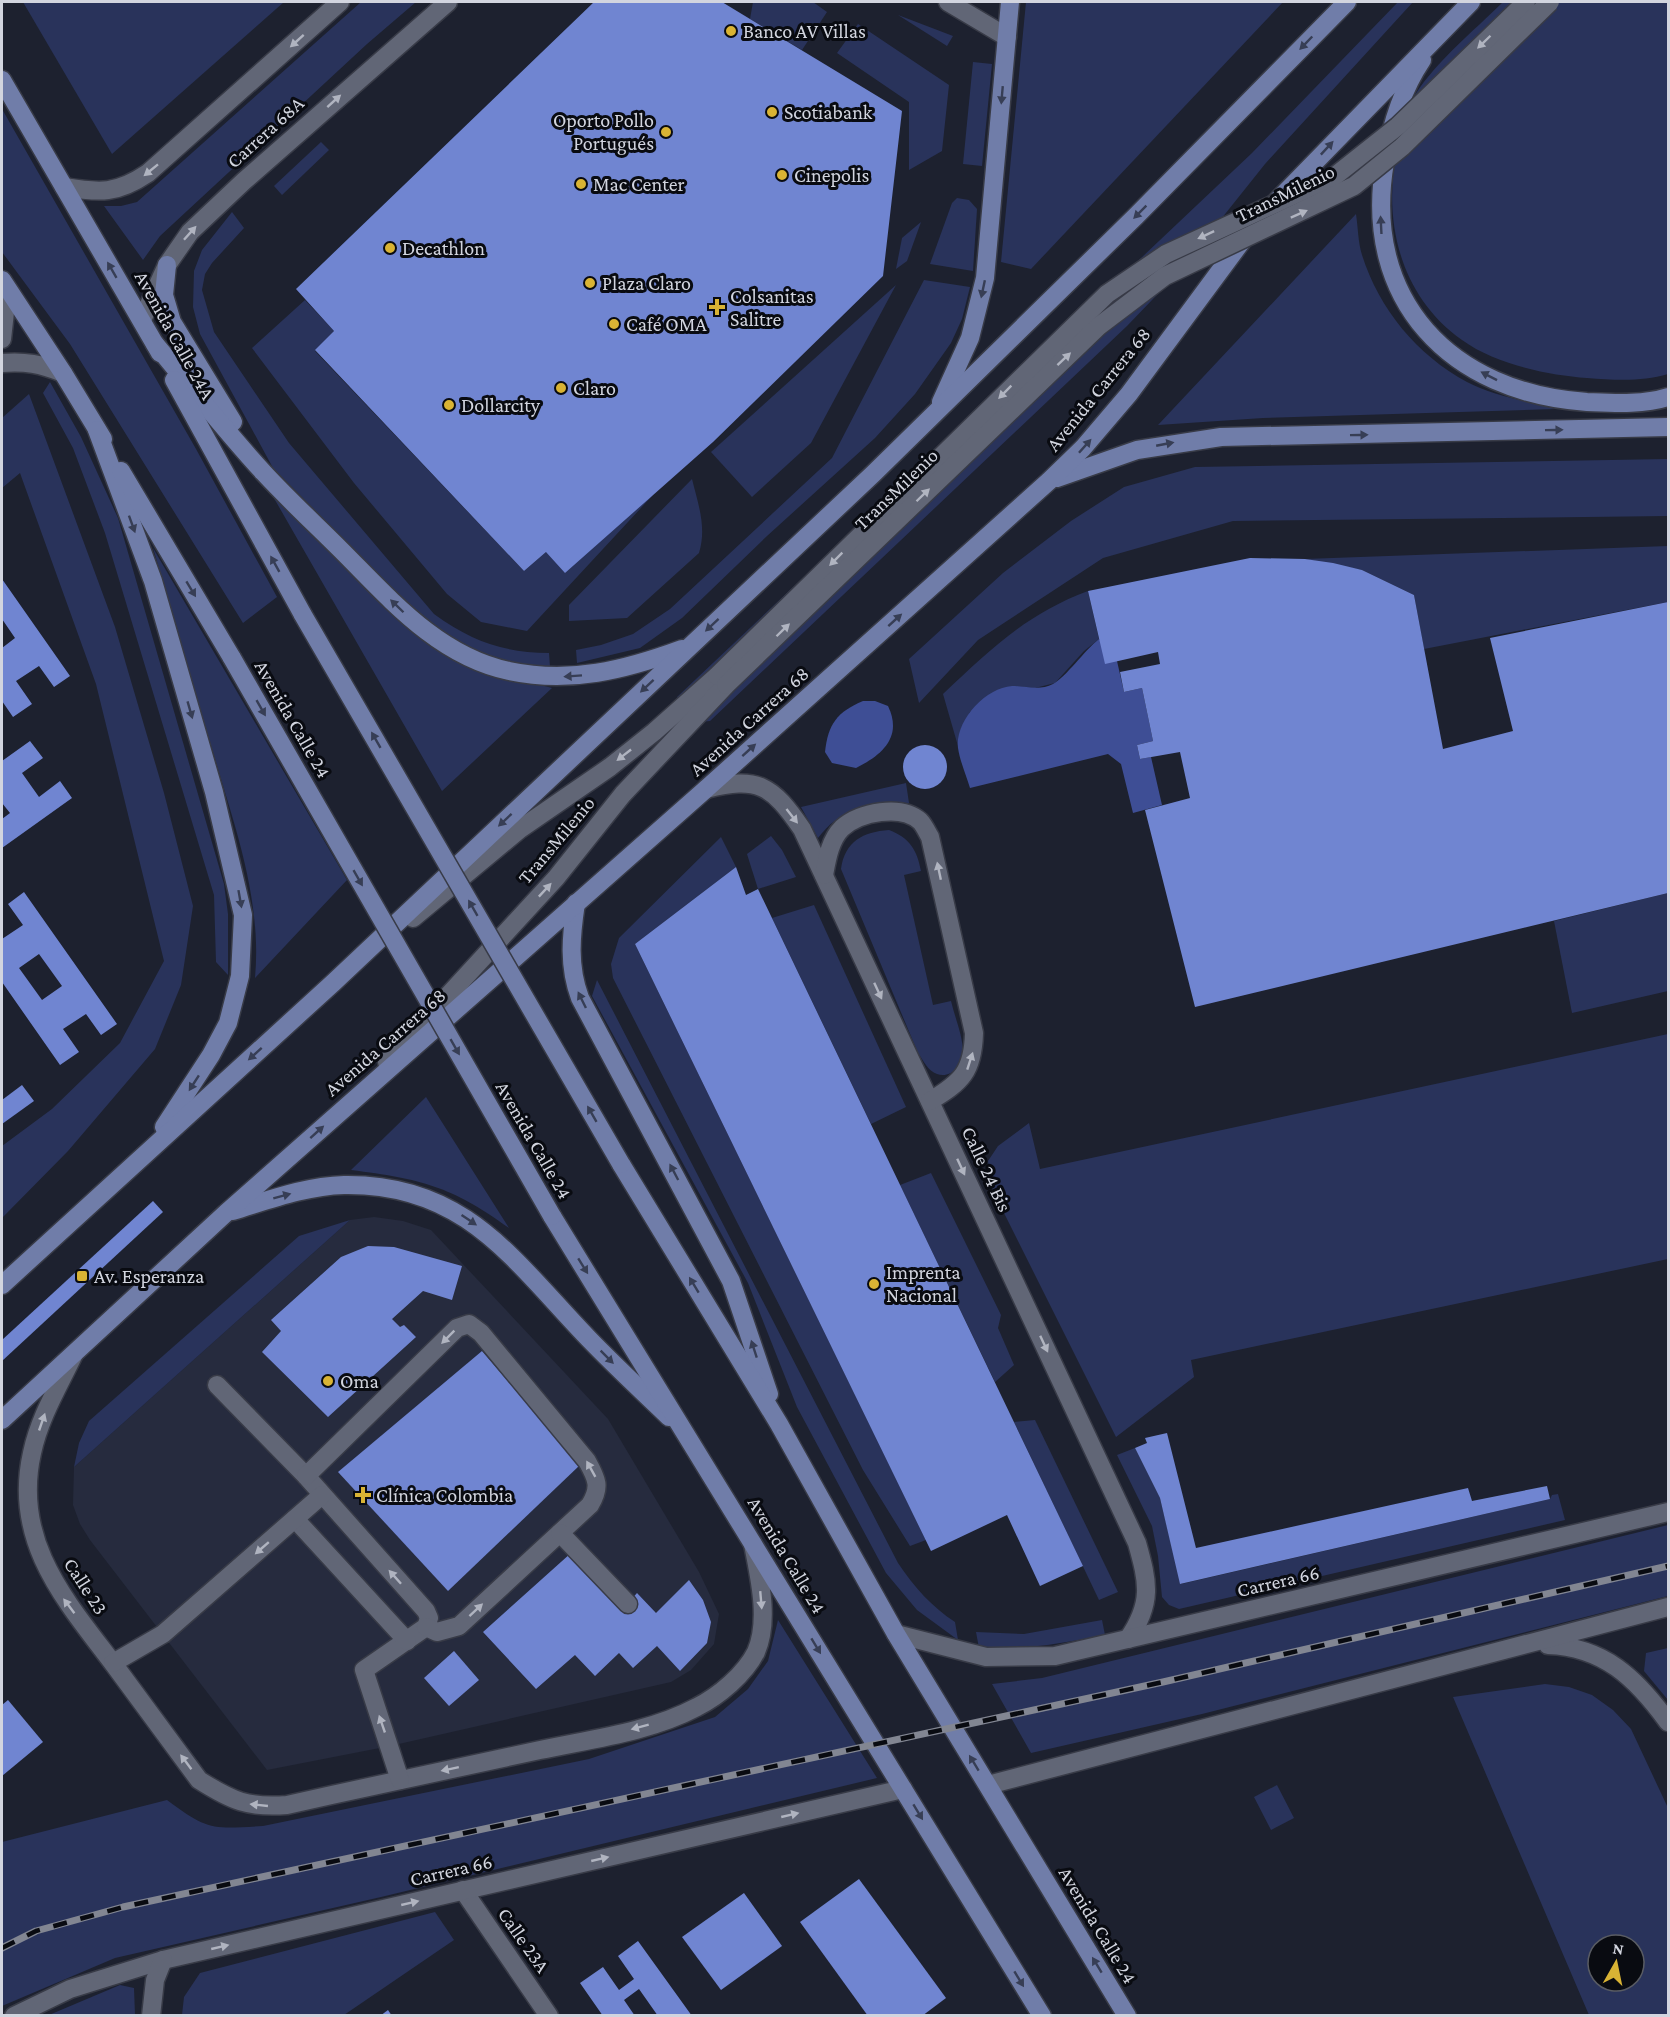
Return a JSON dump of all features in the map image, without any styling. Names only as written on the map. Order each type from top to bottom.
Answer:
[{"type":"main road","points":[[937,411],[970,338],[986,278],[1010,2]]},
{"type":"main road","points":[[2,1285],[279,1032],[937,411],[1136,216],[1347,2]]},
{"type":"main road","name":"Avenida Carrera 68","points":[[2,1420],[226,1213],[706,789],[1049,481],[1083,448],[1129,394],[1230,255],[1257,223],[1471,2]]},
{"type":"main road","points":[[1443,29],[1416,70],[1401,99],[1392,127],[1382,180],[1380,210],[1385,254],[1396,285],[1410,311],[1426,333],[1457,358],[1516,389],[1566,400],[1617,403],[1668,397]]},
{"type":"main road","name":"Avenida Calle 24A","points":[[2,80],[155,344],[303,615]]},
{"type":"main road","points":[[167,265],[164,295],[172,322],[264,473]]},
{"type":"main road","name":"Avenida Calle 24","points":[[2,280],[63,373],[232,658],[552,1216],[1042,2016]]},
{"type":"main road","points":[[155,344],[264,473],[400,609],[434,638],[471,658],[507,671],[561,677],[600,674],[634,666],[690,646]]},
{"type":"main road","points":[[1049,481],[1137,450],[1221,437],[1668,428]]},
{"type":"main road","points":[[97,430],[153,581],[214,792],[243,915],[243,957],[228,1023],[196,1082],[147,1153]]},
{"type":"main road","name":"Avenida Calle 24","points":[[303,615],[621,1164],[779,1424],[896,1634],[1127,2016]]},
{"type":"main road","points":[[576,903],[571,961],[573,979],[580,998],[731,1281],[779,1424]]},
{"type":"main road","points":[[226,1213],[286,1195],[343,1185],[393,1190],[451,1207],[498,1242],[588,1338],[689,1438]]},
{"type":"street","points":[[64,187],[109,192],[131,185],[148,173],[340,2]]},
{"type":"street","name":"Carrera 68A","points":[[142,321],[167,265],[190,232],[448,2]]},
{"type":"street","points":[[948,2],[1007,37]]},
{"type":"street","name":"TransMilenio","points":[[350,1103],[556,878],[631,785],[721,681],[1107,294],[1136,272],[1166,254],[1286,201],[1335,176],[1398,126],[1526,2]]},
{"type":"street","name":"TransMilenio","points":[[279,1032],[477,864],[520,830],[610,767],[721,681],[1099,326],[1165,276],[1354,186],[1402,147],[1550,2]]},
{"type":"street","points":[[2,288],[6,303],[2,339]]},
{"type":"street","points":[[2,363],[21,361],[41,364],[63,373]]},
{"type":"street","name":"Calle 24 Bis","points":[[706,789],[733,783],[753,783],[769,790],[802,829],[1137,1543],[1146,1576],[1147,1593],[1145,1608],[1128,1639]]},
{"type":"street","points":[[824,875],[833,841],[842,828],[870,813],[909,814],[921,822],[930,837],[974,1033],[970,1066],[948,1090],[930,1101]]},
{"type":"street","points":[[306,1476],[457,1328],[469,1324],[481,1333],[580,1451],[598,1481],[598,1492],[590,1505],[459,1626],[437,1632],[426,1627]]},
{"type":"street","name":"Calle 23","points":[[73,1356],[48,1407],[32,1453],[28,1491],[31,1524],[40,1552],[60,1594],[199,1780],[230,1799],[258,1807],[286,1805],[400,1780]]},
{"type":"street","points":[[218,1385],[306,1476],[426,1611],[429,1618],[426,1627],[364,1671],[400,1780],[614,1734],[668,1720],[699,1707],[728,1686],[756,1652],[761,1634],[762,1614],[753,1542]]},
{"type":"street","points":[[113,1663],[163,1634],[322,1495]]},
{"type":"street","name":"Carrera 66","points":[[896,1634],[986,1657],[1018,1659],[1054,1656],[1668,1512]]},
{"type":"street","points":[[295,1519],[406,1641]]},
{"type":"street","points":[[560,1533],[628,1604]]},
{"type":"street","points":[[988,1785],[1668,1607]]},
{"type":"street","points":[[1528,1644],[1569,1646],[1597,1654],[1633,1679],[1668,1722]]},
{"type":"street","name":"Carrera 66","points":[[14,2016],[70,1989],[163,1960],[903,1789]]},
{"type":"street","name":"Calle 23A","points":[[463,1890],[549,2016]]},
{"type":"street","points":[[151,2016],[155,1980],[163,1960]]},
{"type":"shaded area","points":[[23,2],[284,2],[112,154]]},
{"type":"shaded area","points":[[361,2],[416,2],[367,44],[160,236],[143,260],[104,206],[121,206],[137,202]]},
{"type":"shaded area","points":[[753,2],[813,2],[827,12],[802,50],[750,19]]},
{"type":"shaded area","points":[[1026,2],[1283,2],[1031,269],[1001,262]]},
{"type":"shaded area","points":[[1398,2],[1413,2],[1265,164],[1178,273],[1127,326],[710,721],[700,722],[677,697],[1252,153]]},
{"type":"shaded area","points":[[1503,2],[1668,2],[1668,374],[1618,380],[1587,378],[1539,371],[1490,356],[1462,340],[1440,321],[1422,300],[1409,276],[1399,251],[1392,196],[1394,169],[1407,111],[1429,75]]},
{"type":"shaded area","points":[[898,15],[953,36],[947,46]]},
{"type":"shaded area","points":[[858,24],[949,85],[942,151],[909,170],[909,102],[837,53]]},
{"type":"shaded area","points":[[973,62],[992,64],[982,166],[963,164]]},
{"type":"shaded area","points":[[2,109],[196,449],[277,597],[243,623],[70,344],[2,252]]},
{"type":"shaded area","points":[[321,142],[329,150],[282,195],[274,186]]},
{"type":"shaded area","points":[[957,198],[969,200],[977,209],[973,271],[930,264],[952,203]]},
{"type":"shaded area","points":[[232,212],[244,228],[212,263],[205,274],[202,290],[214,332],[289,443],[434,614],[462,632],[488,644],[502,648],[549,653],[550,667],[518,664],[492,658],[458,643],[425,622],[273,468],[200,334],[193,307],[194,271],[202,250]]},
{"type":"shaded area","points":[[1356,214],[1361,250],[1369,275],[1390,312],[1416,344],[1449,371],[1477,387],[1555,409],[1263,418],[1158,425]]},
{"type":"shaded area","points":[[921,222],[907,261],[896,269],[902,238]]},
{"type":"shaded area","points":[[924,280],[970,287],[962,319],[951,343],[915,394],[875,438],[767,536],[682,618],[640,648],[577,663],[576,650],[601,645],[633,634],[670,609],[832,458]]},
{"type":"shaded area","points":[[896,285],[811,443],[752,497],[711,452]]},
{"type":"shaded area","points":[[305,300],[334,331],[315,351],[524,571],[546,552],[653,495],[527,631],[481,622],[447,594],[354,483],[252,348]]},
{"type":"shaded area","points":[[50,382],[81,437],[118,518],[224,884],[228,914],[228,975],[216,962],[214,895],[105,533],[73,448],[43,393]]},
{"type":"shaded area","points":[[29,394],[115,627],[164,793],[193,906],[181,985],[155,1049],[68,1151],[2,1218],[2,1146],[52,1109],[120,1043],[164,961],[96,684],[20,473],[2,488],[2,418]]},
{"type":"shaded area","points":[[1668,459],[1668,516],[1233,521],[1103,558],[978,640],[919,703],[909,659],[1003,573],[1071,521],[1124,487],[1195,467]]},
{"type":"shaded area","points":[[692,479],[702,525],[699,553],[627,618],[569,621],[569,605]]},
{"type":"shaded area","points":[[271,493],[423,640],[484,670],[552,688],[442,791]]},
{"type":"shaded area","points":[[1668,546],[1668,602],[1424,649],[1414,595],[1362,570],[1305,559]]},
{"type":"shaded area","points":[[153,548],[347,880],[255,978],[255,922],[246,867]]},
{"type":"shaded area","points":[[1088,591],[1099,639],[1084,651],[1055,683],[1035,688],[1012,686],[970,712],[961,729],[958,746],[943,694],[993,648],[1027,622],[1066,600]]},
{"type":"shaded area","points":[[1099,639],[1117,661],[1124,692],[1142,688],[1153,741],[1137,745],[1140,759],[1151,757],[1162,805],[1133,813],[1121,764],[1108,754],[970,788],[959,753],[958,738],[961,727],[974,708],[982,699],[1002,688],[1012,686],[1038,688],[1053,684],[1064,676]]},
{"type":"shaded area","points":[[863,701],[875,701],[888,706],[893,727],[887,744],[882,751],[856,768],[832,763],[825,752],[831,726],[840,715]]},
{"type":"shaded area","points":[[906,783],[909,803],[883,803],[859,808],[837,819],[818,838],[801,807]]},
{"type":"shaded area","points":[[889,830],[907,841],[915,851],[921,871],[904,875],[933,1005],[951,1001],[960,1034],[963,1047],[962,1058],[958,1067],[946,1075],[937,1074],[931,1070],[918,1053],[841,869],[847,851],[857,840],[871,833]]},
{"type":"shaded area","points":[[771,836],[782,850],[796,877],[758,889],[747,854]]},
{"type":"shaded area","points":[[721,837],[736,867],[635,944],[926,1540],[910,1546],[863,1470],[613,978],[611,964],[619,938]]},
{"type":"shaded area","points":[[1668,893],[1668,991],[1572,1013],[1554,921]]},
{"type":"shaded area","points":[[814,905],[906,1107],[871,1124],[772,918]]},
{"type":"shaded area","points":[[597,980],[898,1563],[924,1596],[955,1622],[958,1640],[917,1610],[886,1573],[797,1407],[748,1283],[592,996]]},
{"type":"shaded area","points":[[1668,1034],[1668,1259],[1191,1360],[1194,1377],[1116,1437],[992,1189],[988,1161],[998,1146],[1029,1123],[1040,1169]]},
{"type":"shaded area","points":[[426,1097],[509,1228],[470,1202],[434,1187],[397,1177],[351,1170]]},
{"type":"shaded area","points":[[931,1173],[1001,1315],[998,1328],[1014,1365],[995,1382],[900,1185]]},
{"type":"shaded area","name":"Clínica Colombia","points":[[374,1217],[403,1221],[431,1230],[608,1419],[699,1572],[719,1614],[714,1644],[691,1670],[671,1682],[390,1746],[267,1770],[90,1540],[80,1524],[73,1505],[74,1467],[350,1220]]},
{"type":"shaded area","points":[[350,1220],[74,1467],[79,1443],[89,1421],[299,1236]]},
{"type":"shaded area","points":[[1035,1420],[1118,1592],[1099,1600],[1014,1422]]},
{"type":"shaded area","points":[[1135,1448],[1160,1498],[1181,1584],[1550,1499],[1552,1495],[1558,1494],[1565,1520],[1179,1609],[1169,1605],[1162,1597],[1152,1526],[1117,1455]]},
{"type":"shaded area","points":[[1668,1525],[1668,1596],[1202,1714],[1031,1753],[992,1684],[1042,1678]]},
{"type":"shaded area","points":[[778,1620],[877,1778],[115,1958],[2,2006],[2,1842],[167,1800],[192,1818],[212,1826],[233,1828],[263,1826],[589,1759],[715,1717],[748,1689],[768,1661]]},
{"type":"shaded area","points":[[1102,1620],[1105,1635],[1026,1647],[979,1648],[976,1632],[1024,1634]]},
{"type":"shaded area","points":[[1668,1648],[1668,1700],[1644,1671],[1646,1653]]},
{"type":"shaded area","points":[[1545,1684],[1569,1687],[1592,1695],[1613,1710],[1631,1729],[1668,1808],[1668,2015],[1589,2015],[1453,1697]]},
{"type":"shaded area","points":[[1277,1785],[1294,1818],[1271,1830],[1254,1797]]},
{"type":"shaded area","points":[[435,1912],[454,1940],[344,2015],[182,2015],[184,1997],[200,1973]]},
{"type":"shaded area","points":[[120,1985],[134,1988],[135,2015],[49,2015]]},
{"type":"building","name":"Plaza Claro","points":[[594,2],[722,2],[902,111],[883,276],[713,442],[565,573],[546,552],[524,571],[315,350],[334,331],[296,289]]},
{"type":"building","points":[[1250,558],[1305,559],[1333,563],[1362,570],[1414,595],[1443,749],[1513,731],[1490,638],[1668,602],[1668,893],[1195,1007],[1145,810],[1190,798],[1180,752],[1140,759],[1137,745],[1153,741],[1142,688],[1124,692],[1120,672],[1160,664],[1158,652],[1105,664],[1088,591]]},
{"type":"building","points":[[2,579],[70,676],[54,687],[39,666],[16,681],[32,704],[13,717],[2,701],[2,648],[15,638],[2,619]]},
{"type":"building","points":[[30,741],[43,758],[22,773],[39,797],[60,781],[72,798],[2,848],[2,819],[10,813],[2,803],[2,761]]},
{"type":"building","points":[[925,745],[940,752],[947,767],[940,782],[925,789],[910,782],[903,767],[910,752]]},
{"type":"building","name":"Imprenta Nacional","points":[[736,867],[746,895],[758,889],[1083,1566],[1040,1586],[1007,1515],[931,1551],[635,944]]},
{"type":"building","points":[[24,892],[117,1024],[101,1035],[86,1014],[63,1029],[79,1052],[60,1065],[2,982],[2,939],[23,925],[8,904]],"holes":[[[39,954],[62,986],[42,1000],[19,968]]]},
{"type":"building","points":[[22,1085],[34,1101],[2,1124],[2,1100]]},
{"type":"building","name":"Av. Esperanza","points":[[153,1201],[163,1212],[2,1361],[2,1340]]},
{"type":"building","points":[[368,1246],[394,1247],[462,1266],[452,1300],[423,1291],[392,1319],[400,1327],[404,1325],[416,1337],[328,1417],[262,1352],[281,1331],[271,1320],[341,1257]]},
{"type":"building","points":[[482,1351],[580,1465],[448,1591],[338,1472]]},
{"type":"building","points":[[1167,1433],[1196,1548],[1468,1488],[1472,1501],[1547,1486],[1550,1499],[1180,1584],[1160,1498],[1135,1448],[1147,1443],[1145,1438]]},
{"type":"building","points":[[571,1553],[623,1609],[637,1593],[656,1613],[689,1580],[703,1600],[711,1622],[707,1643],[680,1671],[657,1646],[633,1668],[619,1653],[595,1676],[575,1655],[536,1689],[483,1632]]},
{"type":"building","points":[[454,1651],[479,1680],[449,1706],[424,1678]]},
{"type":"building","points":[[8,1700],[43,1742],[2,1776],[2,1705]]},
{"type":"building","points":[[859,1879],[946,1998],[922,2016],[868,2016],[800,1922]]},
{"type":"building","points":[[744,1893],[782,1946],[721,1990],[682,1937]]},
{"type":"building","points":[[638,1941],[692,2016],[658,2016],[639,1989],[624,2000],[635,2016],[603,2016],[580,1983],[603,1967],[619,1990],[634,1979],[618,1956]]},
{"type":"building","points":[[388,2010],[392,2016],[380,2016]]},
{"type":"railway","points":[[2,1948],[36,1931],[123,1907],[1163,1682],[1668,1566]]},
{"type":"place","name":"Banco AV Villas","points":[[731,31]]},
{"type":"place","name":"Scotiabank","points":[[772,112]]},
{"type":"place","name":"Oporto Pollo Portugués","points":[[666,132]]},
{"type":"place","name":"Cinepolis","points":[[782,175]]},
{"type":"place","name":"Mac Center","points":[[581,184]]},
{"type":"place","name":"Decathlon","points":[[390,248]]},
{"type":"place","name":"Plaza Claro","points":[[590,283]]},
{"type":"place","name":"Colsanitas Salitre","points":[[717,307]]},
{"type":"place","name":"Café OMA","points":[[614,324]]},
{"type":"place","name":"Claro","points":[[561,388]]},
{"type":"place","name":"Dollarcity","points":[[449,405]]},
{"type":"place","name":"Av. Esperanza","points":[[82,1276]]},
{"type":"place","name":"Imprenta Nacional","points":[[874,1284]]},
{"type":"place","name":"Oma","points":[[328,1381]]},
{"type":"place","name":"Clínica Colombia","points":[[363,1495]]}]
